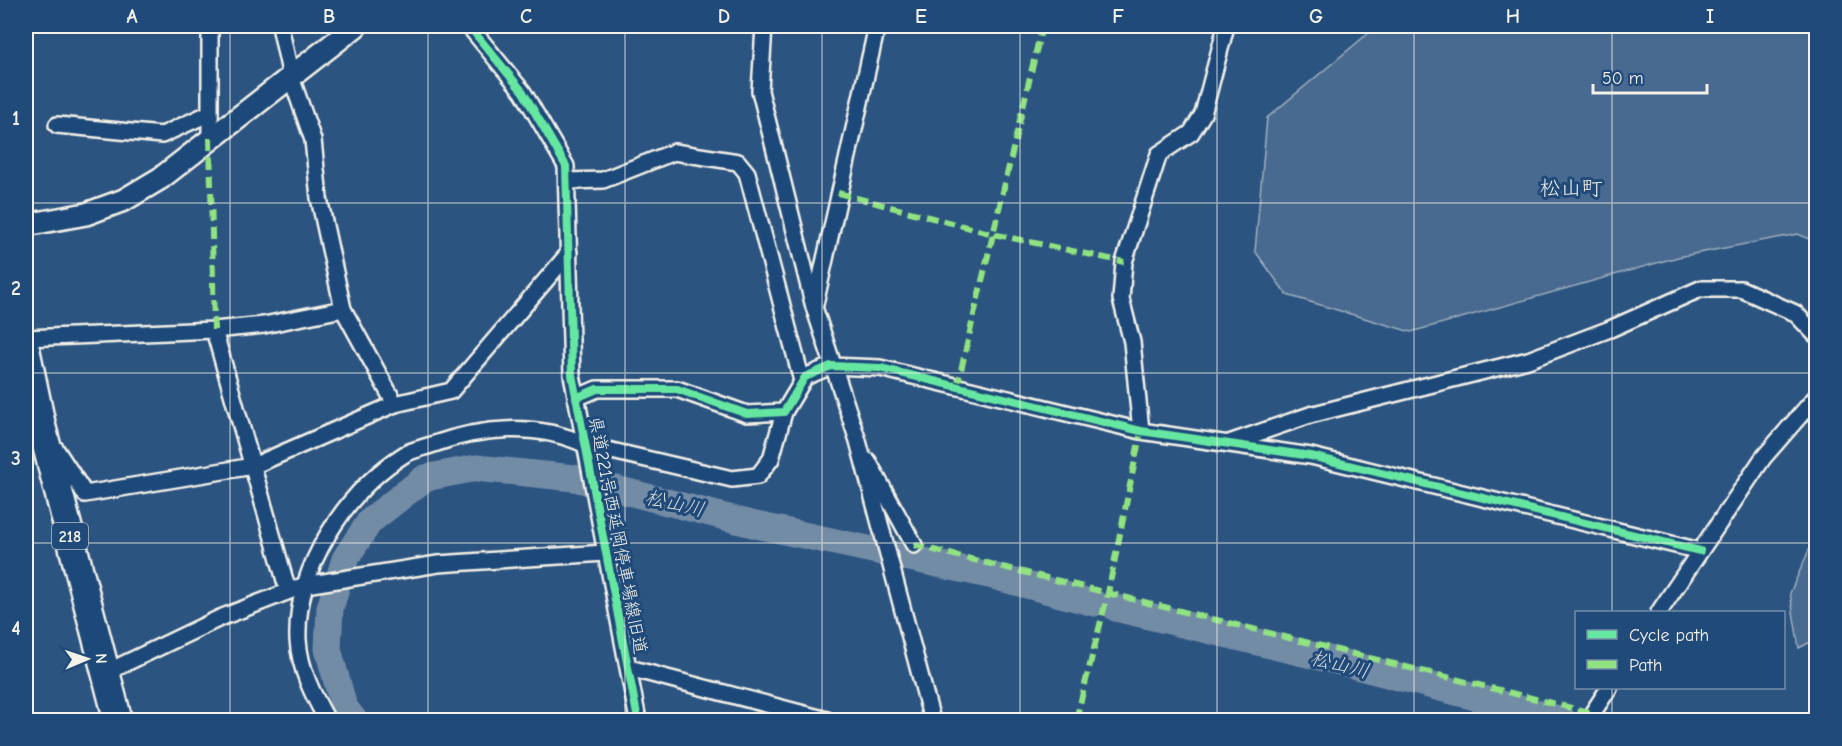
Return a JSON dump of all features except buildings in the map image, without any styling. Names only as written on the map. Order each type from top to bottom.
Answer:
[{"type":"highway","name":"218","points":[[26,351],[42,428],[118,720]]},
{"type":"street","points":[[210,26],[210,138]]},
{"type":"street","points":[[280,26],[291,77],[313,140],[319,198],[343,309],[395,404]]},
{"type":"street","points":[[26,225],[86,214],[123,200],[161,178],[356,26]]},
{"type":"street","name":"県道221号西延岡停車場線旧道","points":[[469,26],[523,92],[566,166],[568,305],[572,375],[638,720]]},
{"type":"street","points":[[764,26],[760,91],[814,307],[831,366],[858,441],[896,594],[932,720]]},
{"type":"street","points":[[814,307],[877,26]]},
{"type":"street","points":[[1141,431],[1132,342],[1121,299],[1124,262],[1159,154],[1191,133],[1203,114],[1226,26]]},
{"type":"street","points":[[57,125],[162,135],[210,113]]},
{"type":"street","points":[[567,181],[603,180],[674,152],[738,162],[747,173],[802,381]]},
{"type":"street","points":[[42,428],[85,494],[253,466],[395,404],[451,391],[569,254]]},
{"type":"street","points":[[1226,444],[1310,414],[1528,360],[1610,329],[1700,289],[1742,289],[1795,313],[1816,334]]},
{"type":"street","points":[[26,338],[214,330],[264,325],[343,309]]},
{"type":"street","points":[[214,330],[288,591]]},
{"type":"street","points":[[327,720],[307,684],[298,640],[305,585],[328,532],[367,484],[406,453],[455,436],[504,428],[565,435],[586,445],[732,479],[758,476],[771,459],[784,412],[802,381],[805,377],[831,366],[880,368],[1141,431],[1311,456],[1700,551]]},
{"type":"street","points":[[576,398],[597,389],[677,389],[747,414],[784,412]]},
{"type":"street","points":[[1660,611],[1763,458],[1816,397]]},
{"type":"street","points":[[858,441],[914,545]]},
{"type":"street","points":[[105,673],[220,618],[305,585],[438,564],[605,553]]},
{"type":"street","points":[[629,668],[827,720]]},
{"type":"street","points":[[1590,717],[1608,689]]},
{"type":"shaded area","points":[[1377,26],[1816,26],[1816,242],[1798,234],[1678,257],[1411,332],[1287,295],[1255,251],[1267,118]]},
{"type":"shaded area","points":[[1816,534],[1816,639],[1799,648],[1790,593]]},
{"type":"waterway","name":"松山川","points":[[354,720],[344,707],[328,649],[330,608],[345,559],[370,521],[425,478],[476,468],[574,478],[756,525],[989,575],[1094,603]]},
{"type":"waterway","name":"松山川","points":[[1116,608],[1345,663],[1563,720]]},
{"type":"marked path","points":[[957,387],[1042,26]]},
{"type":"marked path","points":[[210,138],[214,330]]},
{"type":"marked path","points":[[838,193],[993,234],[1124,262]]},
{"type":"marked path","points":[[1076,720],[1108,593],[1141,431]]},
{"type":"marked path","points":[[914,545],[1592,713]]},
{"type":"cycle path","points":[[469,26],[523,92],[566,166],[572,375],[638,720]]},
{"type":"cycle path","points":[[576,398],[597,389],[677,389],[747,414],[784,412],[805,377],[831,366],[880,368],[1141,431],[1311,456],[1700,551]]},
{"type":"district","name":"松山町","points":[[1571,188]]}]
